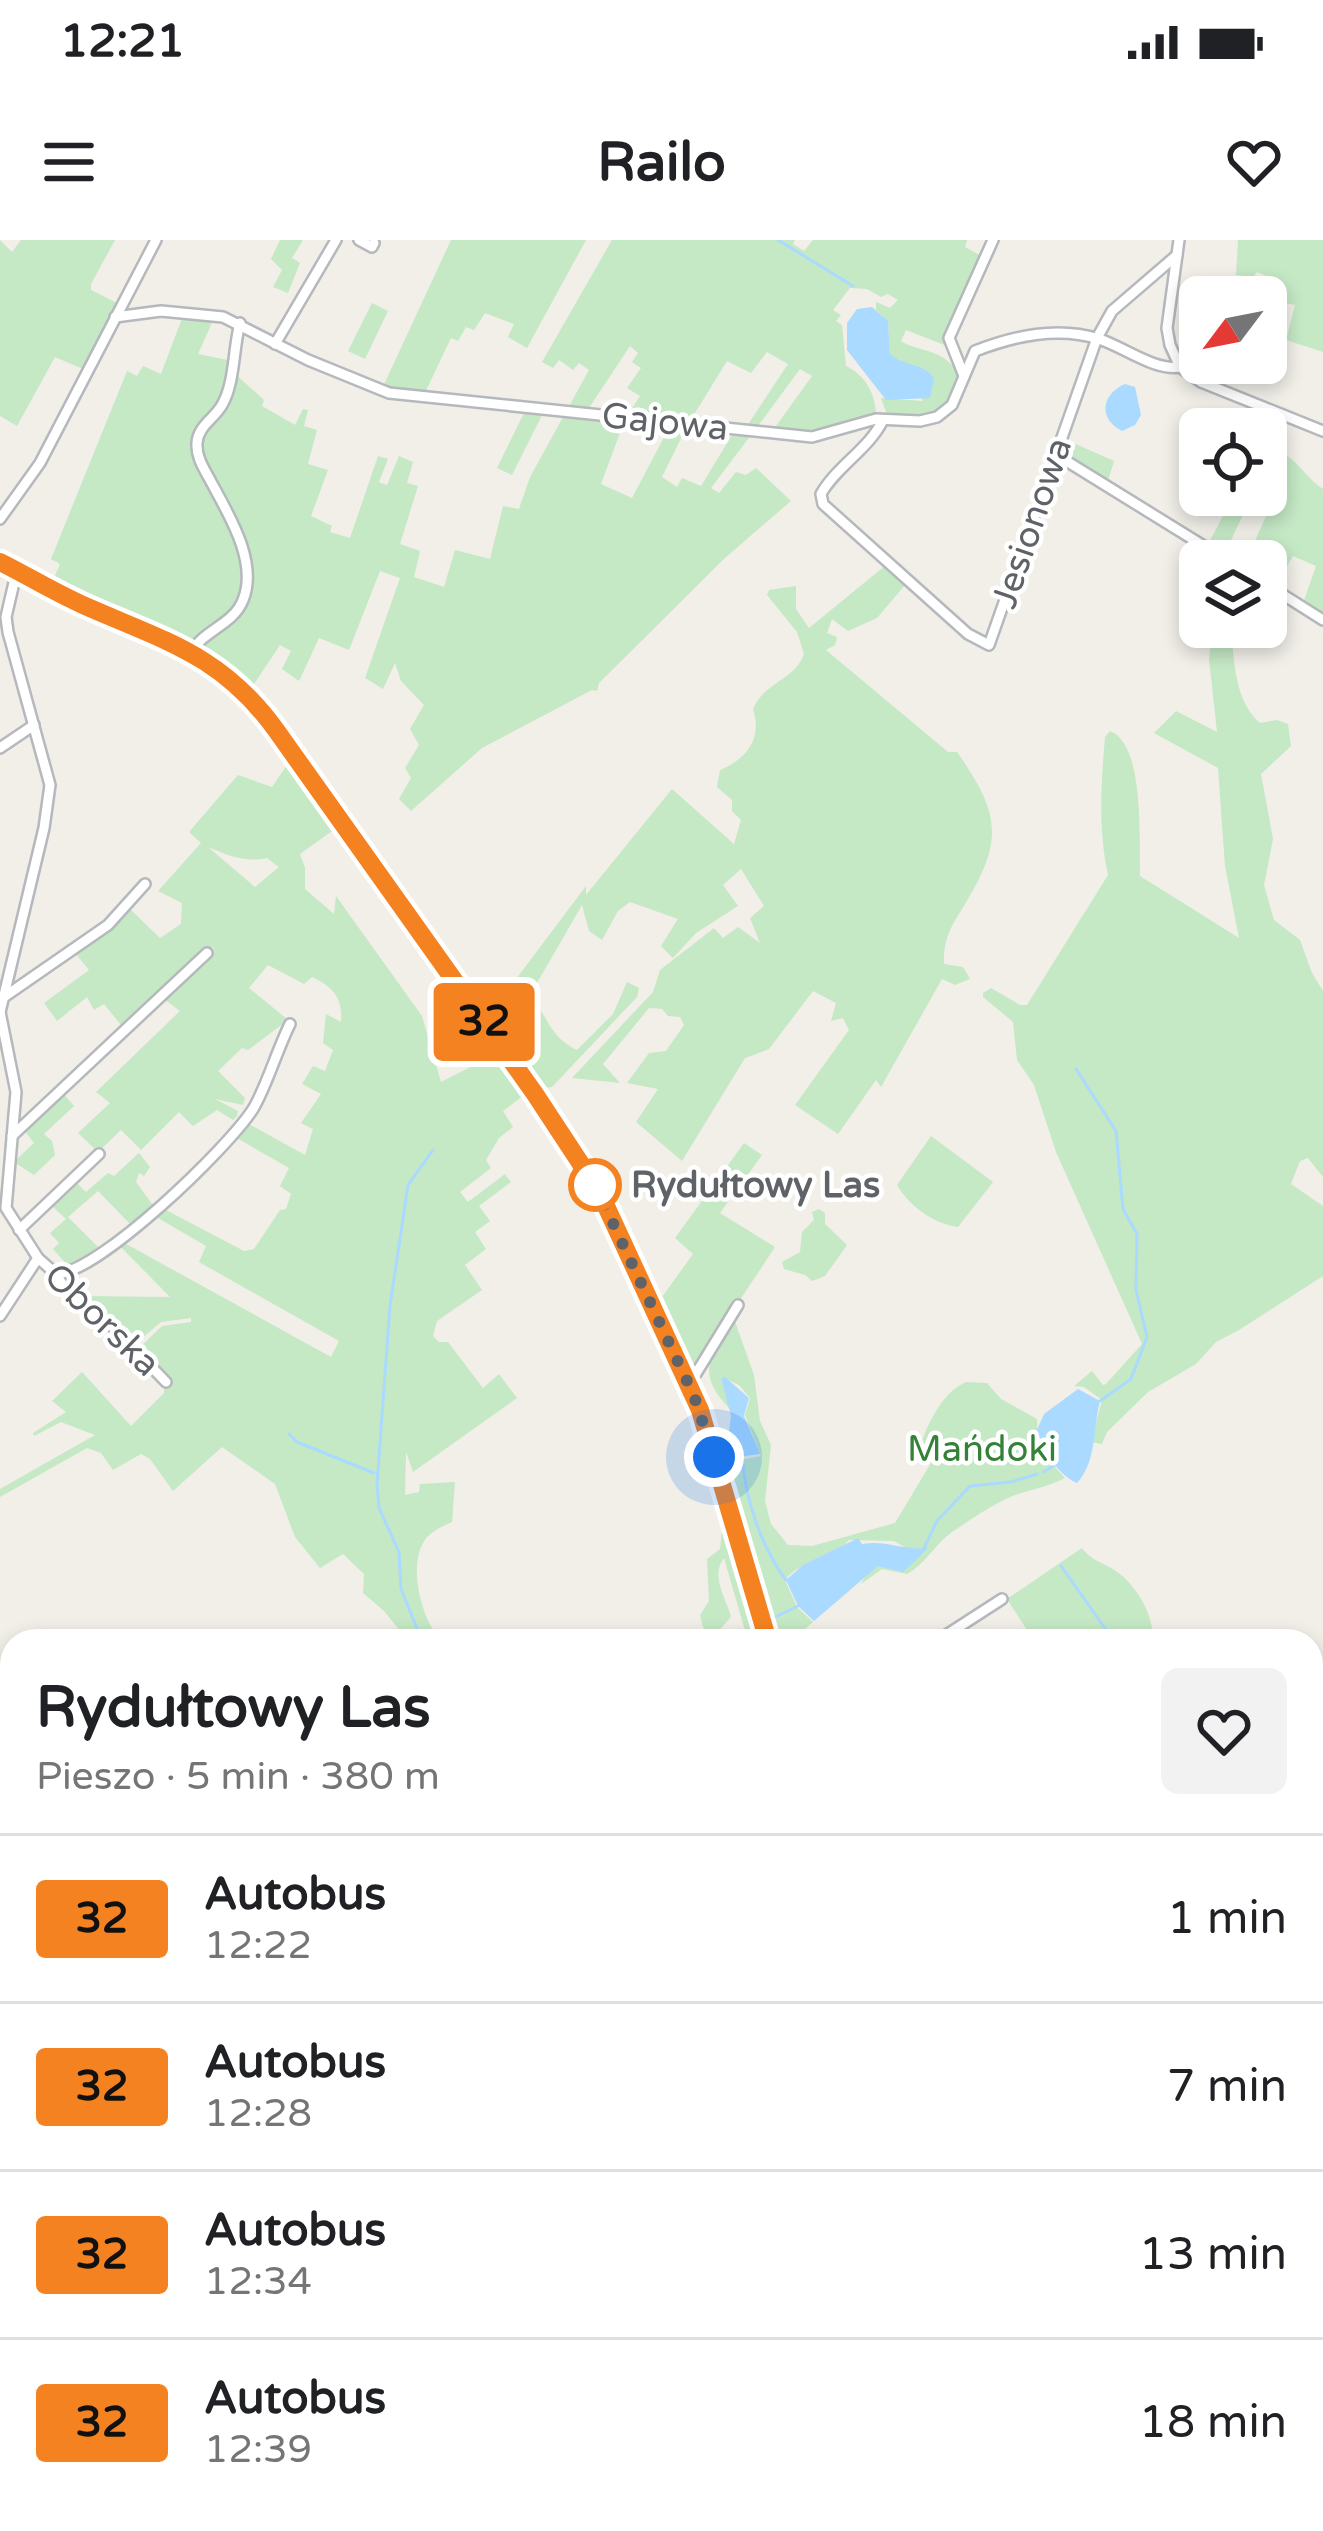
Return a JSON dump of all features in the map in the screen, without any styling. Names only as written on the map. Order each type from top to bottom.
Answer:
[{"type":"main road","points":[[0,565],[191,652],[226,674],[263,712],[580,1158],[643,1280],[689,1385],[764,1629]]},
{"type":"street","points":[[0,518],[40,464],[156,240]]},
{"type":"street","points":[[274,344],[336,240]]},
{"type":"street","points":[[359,240],[372,247],[374,243]]},
{"type":"street","points":[[964,376],[950,338],[993,240]]},
{"type":"street","points":[[1179,240],[1167,328],[1179,365]]},
{"type":"street","name":"Jesionowa","points":[[883,420],[822,490],[823,504],[984,646],[993,638],[1096,338],[1112,311],[1177,255]]},
{"type":"street","name":"Gajowa","points":[[116,317],[161,310],[223,317],[357,382],[406,395],[812,437],[883,420],[920,422],[937,417],[952,405],[975,352]]},
{"type":"street","points":[[191,652],[207,632],[239,609],[247,587],[245,559],[200,462],[196,443],[199,432],[222,405],[240,323]]},
{"type":"street","points":[[954,354],[1024,335],[1096,338],[1167,367],[1179,367]]},
{"type":"street","points":[[1206,384],[1323,431]]},
{"type":"street","points":[[1055,454],[1194,540]]},
{"type":"street","points":[[16,574],[4,630],[50,785],[0,1012],[14,1076],[16,1131],[6,1208],[19,1230],[99,1154]]},
{"type":"street","points":[[1287,597],[1323,620]]},
{"type":"street","points":[[0,748],[34,725]]},
{"type":"street","points":[[4,997],[108,925],[145,884]]},
{"type":"street","points":[[16,1131],[207,953]]},
{"type":"street","points":[[56,1274],[67,1274],[90,1260],[181,1192],[213,1159],[253,1110],[290,1024]]},
{"type":"street","name":"Oborska","points":[[19,1230],[69,1294],[106,1321],[166,1382]]},
{"type":"street","points":[[0,1316],[38,1258]]},
{"type":"street","points":[[689,1385],[738,1305]]},
{"type":"street","points":[[956,1629],[1002,1600]]},
{"type":"green space","points":[[0,240],[12,252],[21,240],[115,240],[91,290],[117,303],[83,369],[55,357],[17,426],[0,416]]},
{"type":"green space","points":[[280,240],[303,240],[292,258],[300,263],[288,293],[273,287],[282,270],[271,259]]},
{"type":"green space","points":[[451,240],[586,240],[527,348],[508,337],[514,324],[485,313],[474,330],[466,327],[458,341],[451,338],[423,397],[381,391]]},
{"type":"green space","points":[[612,240],[795,240],[793,244],[804,251],[813,240],[967,240],[965,247],[985,258],[947,346],[906,330],[901,341],[940,356],[956,372],[953,396],[935,414],[888,417],[881,398],[923,401],[890,354],[888,321],[876,310],[876,302],[890,308],[898,300],[888,294],[881,297],[867,289],[850,288],[833,310],[841,315],[836,321],[842,325],[846,366],[869,388],[876,419],[828,434],[771,433],[812,376],[800,369],[758,426],[747,426],[788,364],[767,352],[751,373],[727,361],[662,477],[677,487],[682,478],[701,486],[735,430],[754,431],[711,488],[719,493],[736,472],[746,475],[756,468],[791,501],[725,558],[599,683],[597,691],[482,748],[411,811],[399,799],[411,778],[405,768],[419,745],[410,729],[424,705],[401,681],[395,663],[383,689],[365,678],[400,578],[380,571],[349,650],[319,638],[299,681],[282,669],[291,651],[280,645],[250,690],[191,652],[49,590],[60,564],[51,559],[127,371],[137,376],[143,366],[161,374],[184,313],[215,316],[198,354],[228,360],[234,373],[264,400],[262,406],[295,425],[303,409],[308,410],[304,426],[317,430],[308,464],[328,470],[311,516],[332,526],[330,532],[350,538],[378,456],[388,459],[379,482],[387,485],[399,456],[413,462],[407,483],[418,486],[400,544],[420,551],[414,577],[444,587],[455,550],[490,559],[503,506],[519,509],[530,477],[589,370],[579,363],[573,370],[559,360],[553,368],[542,362]],"holes":[[[630,346],[638,353],[632,362],[641,368],[627,388],[640,396],[625,419],[585,414]],[[625,419],[671,424],[632,498],[601,484]]]},
{"type":"green space","points":[[1238,240],[1323,240],[1323,352],[1287,340],[1295,305],[1287,303],[1287,276],[1236,275]]},
{"type":"green space","points":[[372,303],[388,311],[365,359],[348,351]]},
{"type":"green space","points":[[525,411],[543,413],[512,475],[497,468]]},
{"type":"green space","points":[[1062,438],[1114,461],[1107,484],[1057,453]]},
{"type":"green space","points":[[1287,455],[1323,489],[1323,615],[1303,603],[1316,566],[1293,556],[1287,567],[1287,540],[1255,540],[1266,516],[1287,516]]},
{"type":"green space","points":[[1223,516],[1243,516],[1231,540],[1210,540]]},
{"type":"green space","points":[[886,565],[906,584],[877,618],[848,631],[832,619],[827,633],[837,637],[835,645],[826,650],[948,752],[957,752],[982,792],[992,826],[987,861],[949,932],[944,955],[944,964],[963,967],[970,979],[955,985],[942,979],[881,1087],[876,1080],[838,1134],[795,1105],[849,1030],[843,1018],[831,1021],[836,1003],[813,991],[769,1049],[745,1058],[682,1161],[636,1122],[658,1089],[627,1083],[649,1053],[666,1051],[684,1025],[680,1017],[649,1008],[603,1064],[620,1083],[572,1078],[653,992],[660,970],[714,928],[723,938],[738,927],[760,943],[750,918],[764,906],[741,869],[723,885],[738,906],[696,933],[673,958],[661,946],[678,919],[630,902],[618,911],[602,940],[589,931],[582,905],[530,995],[555,1033],[577,1050],[613,1014],[627,982],[639,988],[637,997],[552,1087],[536,1089],[486,1019],[586,886],[586,895],[672,789],[734,844],[741,820],[732,811],[732,800],[717,787],[720,770],[746,753],[756,729],[753,709],[758,700],[794,670],[804,654],[797,632],[767,595],[769,590],[796,586],[796,609],[809,628]]},
{"type":"green space","points":[[1210,648],[1233,648],[1237,679],[1251,714],[1260,723],[1277,720],[1288,724],[1291,746],[1261,774],[1273,839],[1264,885],[1274,920],[1300,940],[1323,991],[1323,1177],[1308,1158],[1300,1161],[1291,1184],[1323,1206],[1323,1276],[1216,1342],[1196,1364],[1148,1392],[1107,1432],[1102,1444],[1091,1442],[1102,1400],[1074,1386],[1092,1371],[1106,1384],[1142,1344],[1056,1152],[1034,1085],[1017,1060],[1013,1022],[983,993],[991,988],[1027,1005],[1108,875],[1101,806],[1105,737],[1110,731],[1121,740],[1135,773],[1140,876],[1239,938],[1225,866],[1218,768],[1154,733],[1176,711],[1217,732]]},
{"type":"green space","points":[[285,752],[335,829],[300,854],[305,889],[334,914],[336,896],[422,1016],[441,1082],[507,1053],[532,1089],[503,1111],[513,1127],[499,1138],[486,1160],[491,1168],[460,1192],[468,1202],[505,1174],[511,1182],[479,1206],[490,1221],[475,1232],[486,1249],[465,1265],[482,1290],[437,1321],[433,1336],[448,1342],[483,1388],[499,1374],[517,1398],[413,1472],[406,1452],[405,1495],[419,1492],[420,1484],[455,1482],[452,1522],[427,1537],[418,1558],[420,1597],[433,1629],[399,1629],[363,1593],[364,1574],[343,1554],[320,1568],[295,1537],[275,1484],[222,1447],[173,1491],[141,1454],[113,1470],[101,1453],[87,1448],[0,1497],[0,1489],[95,1435],[61,1422],[33,1433],[66,1412],[52,1401],[82,1372],[131,1426],[164,1393],[164,1385],[137,1350],[162,1326],[191,1322],[191,1318],[161,1322],[134,1345],[77,1296],[170,1297],[116,1242],[119,1240],[331,1357],[339,1341],[199,1262],[206,1246],[158,1218],[164,1209],[244,1251],[254,1249],[280,1210],[286,1209],[291,1194],[280,1186],[289,1168],[235,1137],[247,1123],[305,1155],[313,1129],[301,1123],[321,1094],[302,1084],[313,1066],[325,1071],[333,1050],[323,1043],[326,1014],[341,1022],[339,1000],[331,990],[312,977],[304,984],[268,965],[249,988],[288,1020],[248,1050],[242,1048],[218,1071],[245,1098],[243,1105],[215,1099],[238,1111],[237,1116],[233,1120],[217,1110],[193,1126],[179,1112],[141,1150],[121,1130],[98,1152],[78,1133],[110,1103],[96,1092],[180,1011],[164,999],[215,947],[203,952],[125,1030],[104,1004],[94,1010],[87,997],[57,1021],[44,1003],[89,970],[75,953],[129,908],[160,938],[181,924],[182,903],[158,891],[201,843],[189,832],[238,775],[272,787],[287,765]],"holes":[[[208,847],[229,855],[267,858],[279,867],[255,887]]]},
{"type":"green space","points":[[62,1092],[74,1106],[44,1134],[52,1141],[55,1155],[34,1175],[14,1162],[34,1143],[24,1130]]},
{"type":"green space","points":[[931,1136],[993,1182],[958,1227],[923,1213],[897,1185]]},
{"type":"green space","points":[[744,1143],[762,1155],[720,1213],[775,1247],[693,1371],[657,1304],[693,1254],[675,1238]]},
{"type":"green space","points":[[139,1153],[150,1167],[144,1176],[139,1173],[136,1182],[155,1208],[132,1226],[98,1191],[68,1217],[101,1250],[71,1269],[53,1249],[59,1243],[50,1233],[66,1219],[50,1204],[74,1180],[86,1192],[108,1173],[114,1176]]},
{"type":"green space","points":[[812,1212],[825,1213],[825,1224],[847,1245],[825,1276],[812,1281],[784,1269],[782,1262],[800,1252],[802,1232],[814,1220]]},
{"type":"green space","name":"Mańdoki","points":[[733,1316],[754,1375],[760,1421],[771,1445],[765,1501],[771,1524],[788,1545],[812,1546],[895,1523],[931,1463],[919,1449],[931,1420],[950,1393],[966,1382],[987,1383],[1001,1399],[1037,1419],[1038,1449],[1065,1478],[987,1509],[948,1535],[907,1574],[882,1569],[861,1584],[878,1565],[903,1572],[909,1550],[894,1541],[849,1540],[785,1580],[797,1607],[813,1622],[805,1629],[768,1629],[717,1450],[730,1462],[761,1456],[745,1415],[750,1398],[739,1385],[721,1377],[730,1409],[719,1396],[709,1374],[713,1353]]},
{"type":"green space","points":[[735,1528],[764,1629],[745,1629],[724,1558],[718,1572],[731,1617],[720,1629],[703,1627],[700,1615],[709,1601],[707,1559],[720,1549],[722,1530]]},
{"type":"green space","points":[[1082,1548],[1124,1577],[1147,1611],[1152,1629],[1026,1629],[1007,1599]]},
{"type":"water","points":[[872,307],[888,321],[890,354],[934,378],[930,398],[886,400],[847,350],[847,323],[857,309]]},
{"type":"water","points":[[1125,384],[1135,387],[1141,415],[1135,425],[1122,431],[1109,420],[1106,407],[1111,394]]},
{"type":"water","points":[[721,1378],[749,1398],[744,1416],[760,1454],[726,1455],[731,1416]]},
{"type":"water","points":[[1078,1389],[1100,1401],[1091,1455],[1077,1483],[1052,1461],[1037,1430],[1044,1414]]},
{"type":"water","points":[[858,1538],[862,1544],[928,1548],[903,1572],[878,1566],[814,1621],[798,1606],[786,1580],[803,1565]]},
{"type":"waterway","points":[[778,240],[853,286]]},
{"type":"waterway","points":[[1076,1069],[1116,1131],[1123,1209],[1137,1234],[1136,1290],[1147,1337],[1131,1379],[1100,1401]]},
{"type":"waterway","points":[[417,1629],[401,1589],[399,1552],[379,1508],[377,1484],[390,1306],[408,1185],[433,1150]]},
{"type":"waterway","points":[[289,1434],[297,1442],[374,1473]]},
{"type":"waterway","points":[[742,1456],[756,1521],[786,1580]]},
{"type":"waterway","points":[[1043,1472],[1055,1465]]},
{"type":"waterway","points":[[924,1548],[937,1521],[970,1486],[1037,1474]]},
{"type":"waterway","points":[[1061,1566],[1106,1629]]},
{"type":"waterway","points":[[767,1621],[798,1606]]},
{"type":"waterway","points":[[753,1629],[757,1626]]},
{"type":"bus line","name":"32","points":[[0,562],[49,590],[191,652],[226,674],[276,730],[580,1158],[600,1193],[700,1410],[764,1629]]},
{"type":"place","name":"Rydułtowy Las","points":[[595,1185]]},
{"type":"route","points":[[595,1185],[694,1396],[714,1457]]}]
